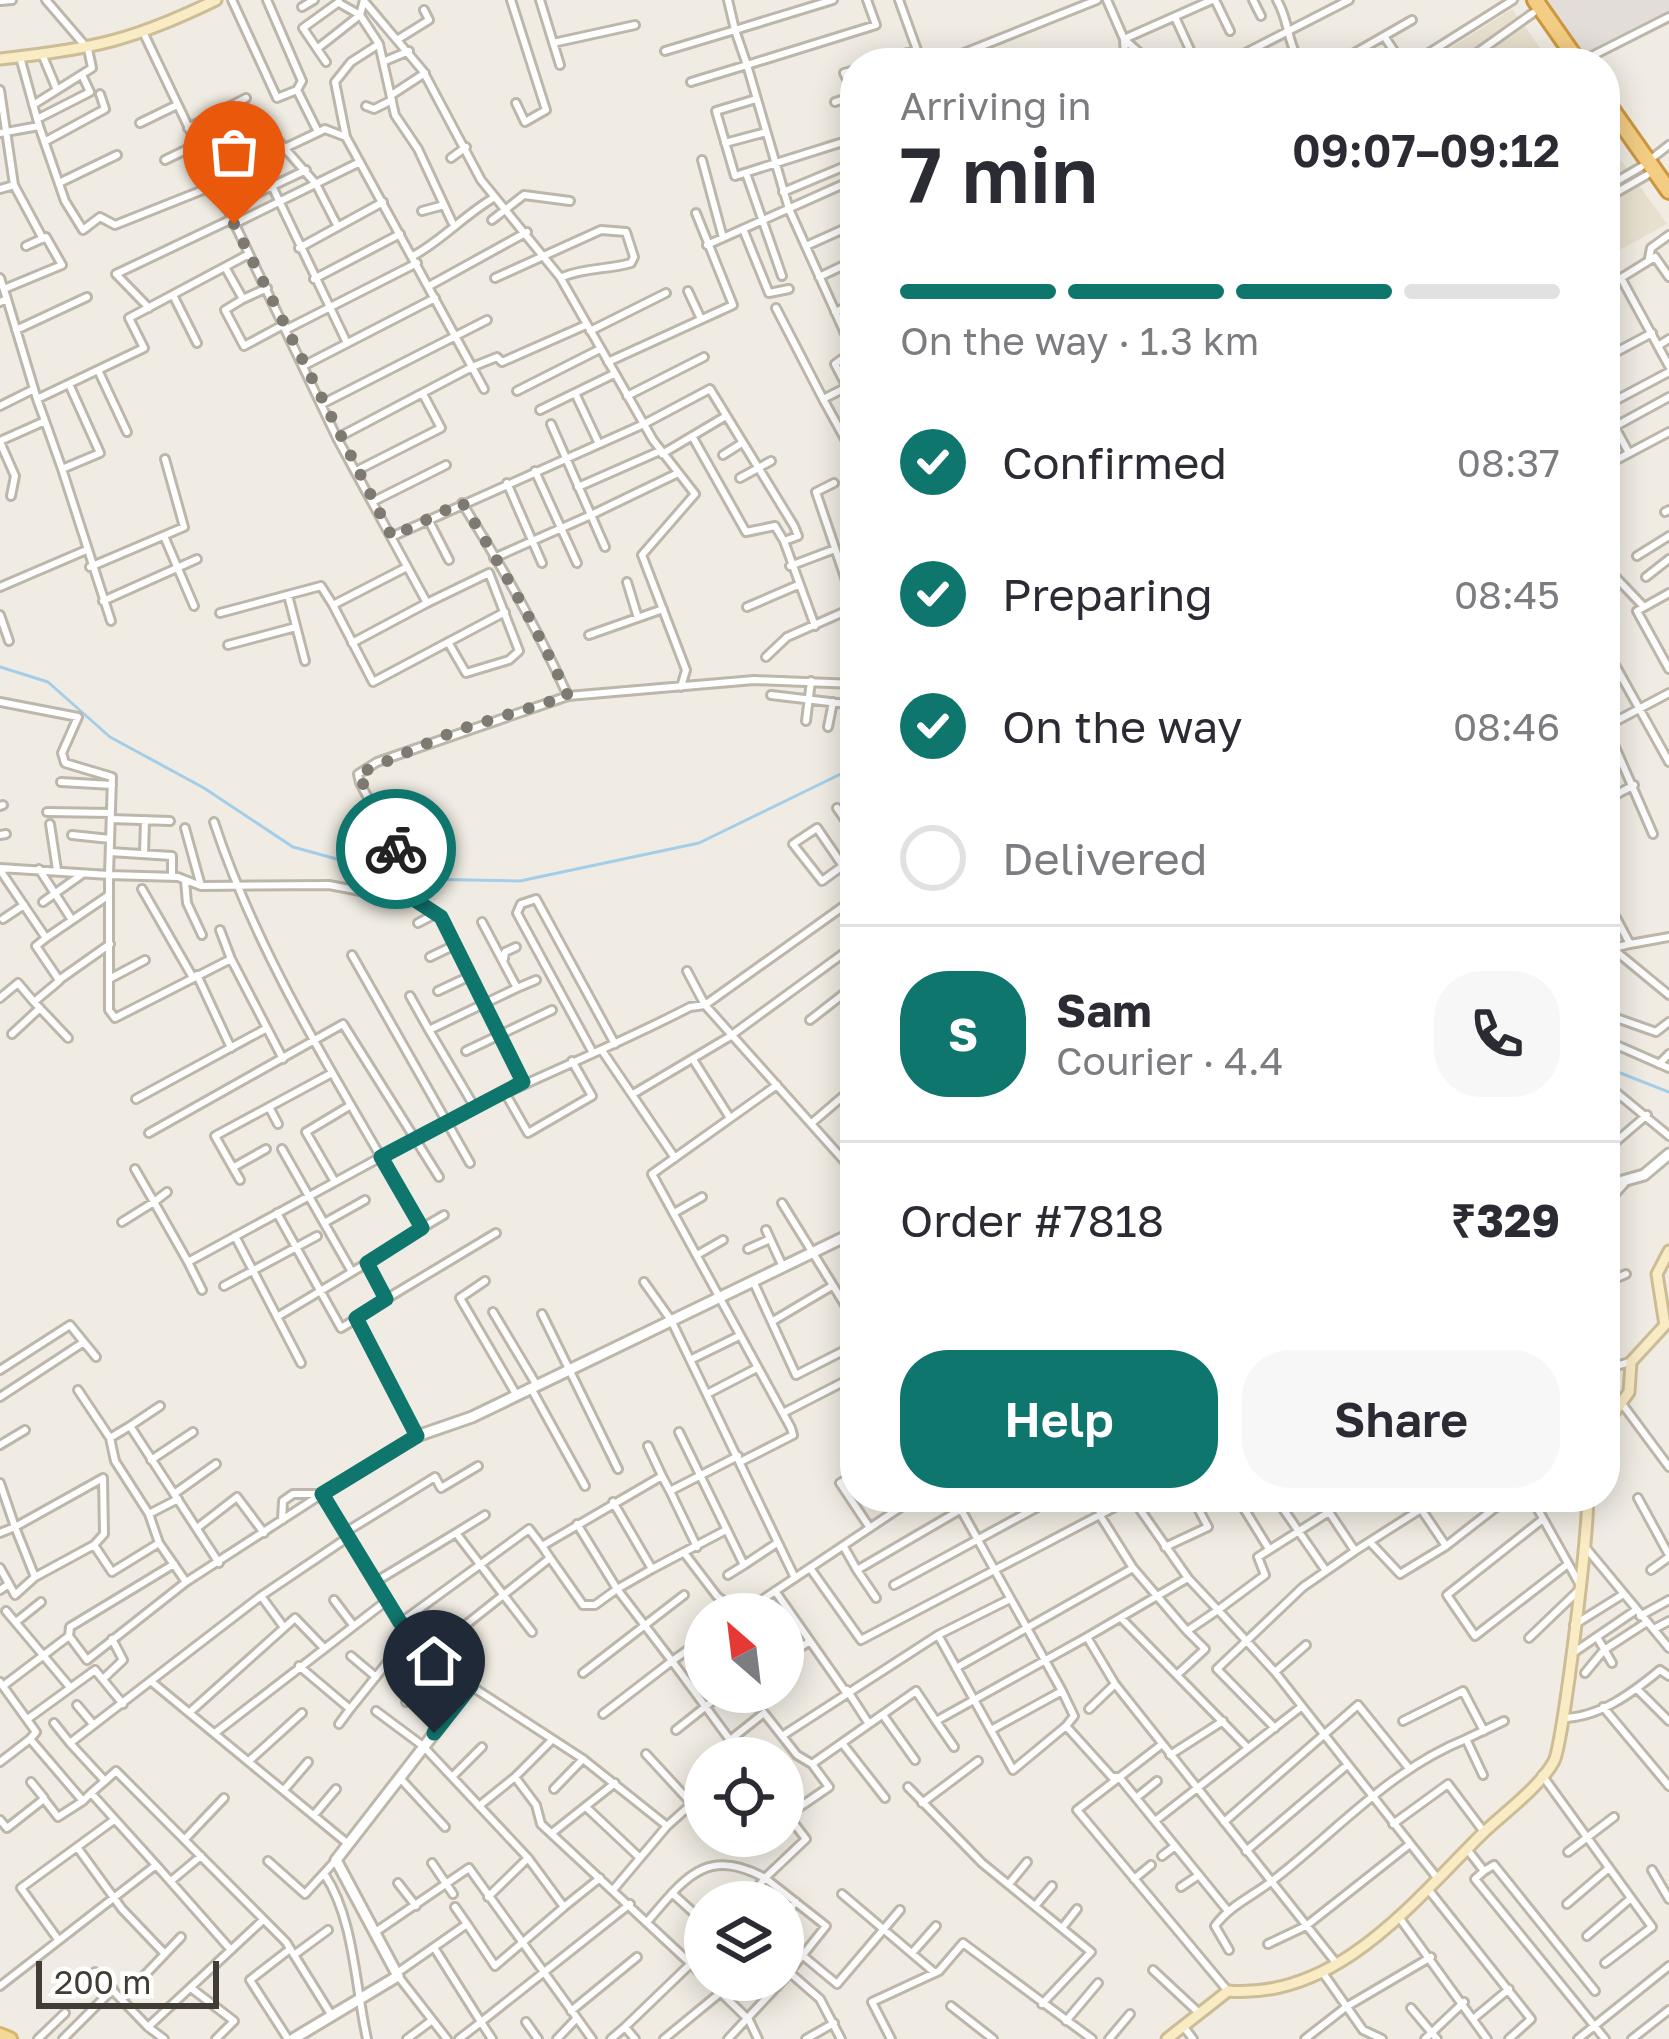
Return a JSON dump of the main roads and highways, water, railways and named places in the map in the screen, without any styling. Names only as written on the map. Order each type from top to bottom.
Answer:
[{"type":"highway","points":[[1531,4],[1567,48]]},
{"type":"highway","points":[[1531,4],[1559,48]]},
{"type":"highway","points":[[1620,126],[1669,205]]},
{"type":"highway","points":[[1620,135],[1669,191]]},
{"type":"main road","points":[[0,59],[88,49],[144,34],[217,0]]},
{"type":"main road","points":[[1620,1409],[1630,1362],[1660,1333],[1668,1317],[1657,1274],[1669,1251]]},
{"type":"main road","points":[[1167,2039],[1228,1991],[1261,1994],[1337,1964],[1401,1920],[1542,1774],[1559,1748],[1586,1548],[1586,1512]]},
{"type":"waterway","points":[[0,667],[48,682],[110,737],[204,788],[293,847],[406,878]]},
{"type":"waterway","points":[[417,879],[520,881],[699,843],[840,774]]},
{"type":"waterway","points":[[1620,1073],[1669,1092]]}]
